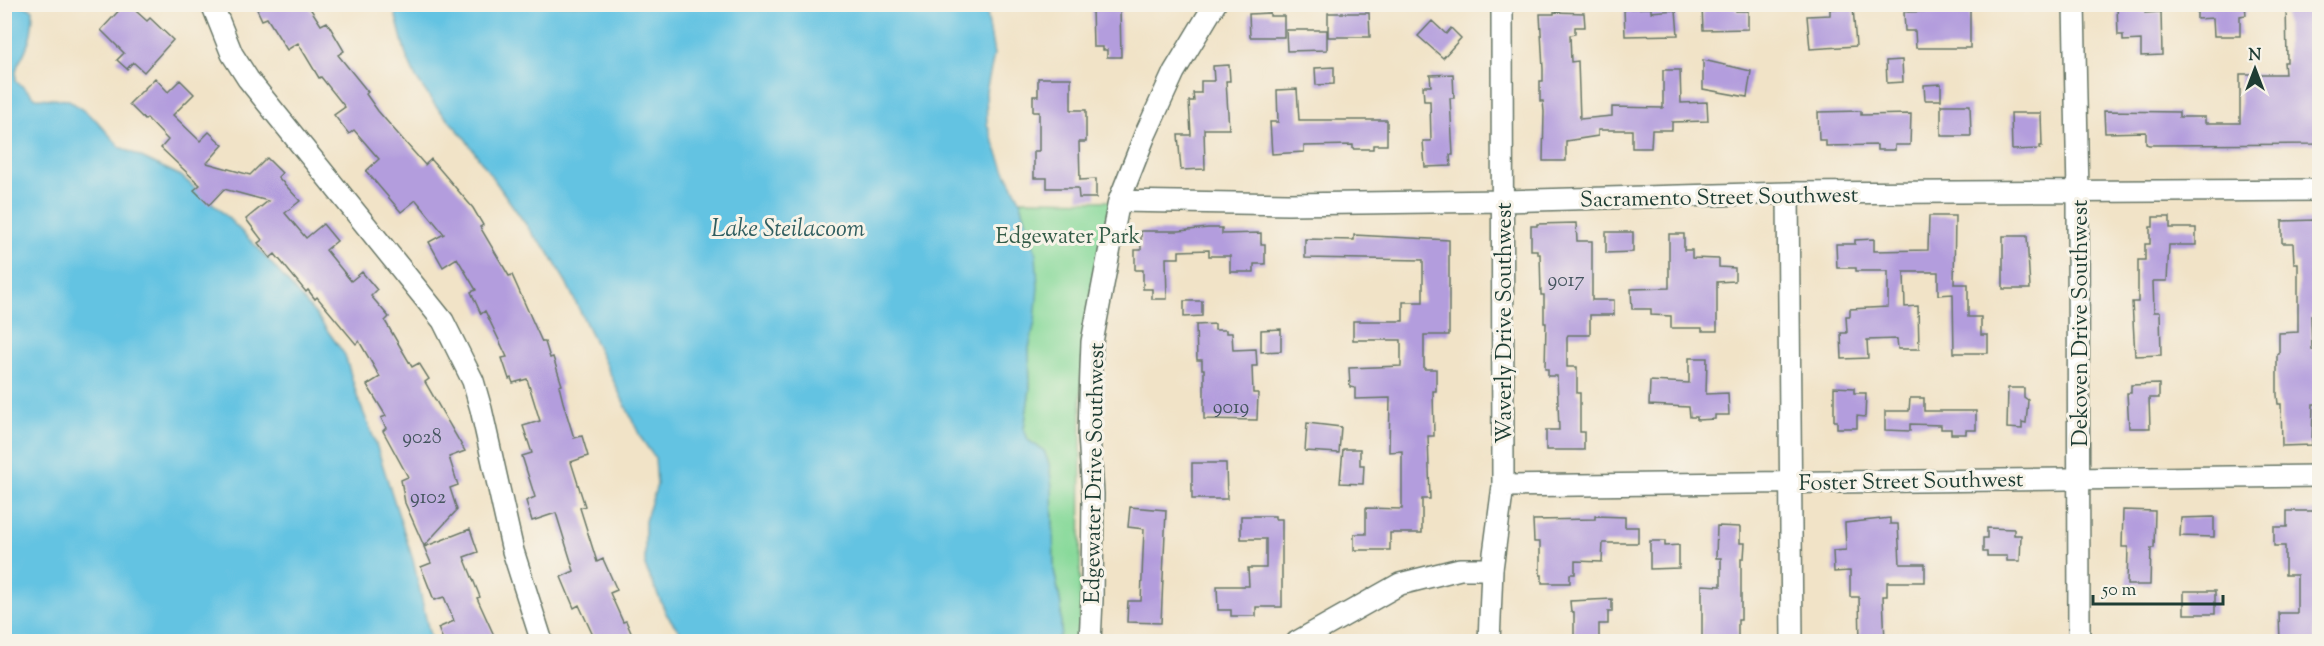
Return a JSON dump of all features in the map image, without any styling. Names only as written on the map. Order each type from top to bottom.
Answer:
[{"type":"street","points":[[212,4],[232,54],[248,79],[443,321],[459,350],[473,381],[481,408],[513,551],[542,642]]},
{"type":"street","name":"Edgewater Drive Southwest","points":[[1090,642],[1093,576],[1093,494],[1089,435],[1092,342],[1119,201],[1145,135],[1174,72],[1215,4]]},
{"type":"street","name":"Waverly Drive Southwest","points":[[1489,642],[1492,569],[1503,486],[1502,4]]},
{"type":"street","name":"Dekoven Drive Southwest","points":[[2074,4],[2079,193],[2079,642]]},
{"type":"street","name":"Sacramento Street Southwest","points":[[1119,201],[1288,204],[1788,193],[2319,190]]},
{"type":"street","points":[[1788,193],[1792,642]]},
{"type":"street","name":"Foster Street Southwest","points":[[1503,486],[2319,476]]},
{"type":"street","points":[[1297,642],[1400,584],[1460,569],[1492,569]]},
{"type":"green space","name":"Edgewater Park","points":[[1020,200],[1111,201],[1094,272],[1081,375],[1080,641],[1057,641],[1061,633],[1061,605],[1054,570],[1052,487],[1049,464],[1044,451],[1028,440],[1024,429],[1030,389],[1029,348],[1035,321],[1036,254]]},
{"type":"water","points":[[4,5],[23,5],[33,10],[31,35],[17,67],[16,81],[36,98],[69,100],[96,120],[120,147],[181,176],[218,208],[259,249],[317,316],[345,355],[413,560],[431,641],[5,641]]},
{"type":"water","name":"Lake Steilacoom","points":[[393,5],[982,5],[987,13],[994,55],[986,91],[987,124],[1004,169],[1020,200],[1036,254],[1038,287],[1035,321],[1029,348],[1030,389],[1024,429],[1028,440],[1044,451],[1049,464],[1052,487],[1054,570],[1061,605],[1061,633],[1057,641],[687,641],[667,615],[645,566],[645,521],[657,485],[655,458],[641,438],[566,282],[546,248],[534,236],[464,137],[435,105],[416,78],[406,55]]},
{"type":"building","points":[[125,4],[128,4],[147,21],[150,18],[173,40],[144,72],[133,62],[127,69],[117,60],[124,53],[101,30]]},
{"type":"building","points":[[1718,4],[1736,4],[1736,11],[1748,11],[1748,29],[1703,30],[1702,7],[1718,6]]},
{"type":"building","points":[[1970,4],[1970,48],[1916,48],[1915,31],[1905,31],[1904,12],[1947,11],[1947,5]]},
{"type":"building","points":[[2117,4],[2145,4],[2145,13],[2161,12],[2162,55],[2141,56],[2141,40],[2123,41],[2123,35],[2118,35]]},
{"type":"building","points":[[2197,4],[2245,4],[2246,15],[2240,16],[2240,36],[2214,36],[2213,18],[2197,19]]},
{"type":"building","points":[[2286,4],[2319,4],[2317,66],[2319,144],[2149,145],[2146,144],[2146,132],[2105,133],[2104,111],[2179,112],[2179,117],[2205,117],[2205,123],[2240,123],[2240,74],[2285,74],[2284,62],[2287,62]]},
{"type":"building","points":[[255,5],[308,5],[321,25],[327,22],[344,51],[338,55],[368,92],[366,94],[378,111],[425,165],[431,159],[473,208],[483,225],[480,227],[509,276],[512,275],[542,342],[545,342],[550,358],[553,357],[574,438],[582,436],[588,456],[571,462],[585,506],[580,508],[597,562],[603,559],[617,590],[610,593],[635,642],[596,642],[579,605],[574,608],[561,577],[574,571],[556,513],[532,521],[526,501],[535,497],[522,456],[532,453],[523,426],[540,421],[527,379],[513,383],[511,378],[509,379],[502,358],[507,357],[485,311],[481,314],[471,292],[476,290],[457,258],[443,267],[429,242],[444,234],[416,200],[401,212],[366,171],[379,159],[354,130],[349,134],[334,115],[345,107],[321,77],[319,78],[298,43],[287,50],[267,18],[262,20]]},
{"type":"building","points":[[1120,7],[1121,57],[1107,57],[1107,50],[1103,50],[1103,47],[1093,47],[1092,8]]},
{"type":"building","points":[[1853,7],[1856,46],[1810,49],[1807,16],[1830,15],[1830,9]]},
{"type":"building","points":[[1651,8],[1651,12],[1676,10],[1678,35],[1625,36],[1624,9]]},
{"type":"building","points":[[1554,12],[1584,13],[1585,27],[1575,27],[1575,34],[1570,35],[1571,62],[1578,61],[1580,119],[1612,116],[1612,107],[1663,108],[1663,70],[1680,70],[1681,103],[1707,102],[1708,121],[1672,122],[1672,130],[1652,130],[1651,148],[1632,148],[1632,130],[1598,130],[1598,136],[1566,141],[1566,161],[1543,161],[1544,112],[1543,101],[1540,101],[1540,81],[1543,81],[1543,69],[1540,14],[1554,14]]},
{"type":"building","points":[[1270,13],[1270,16],[1284,16],[1284,37],[1250,37],[1249,14]]},
{"type":"building","points":[[1328,13],[1369,13],[1370,37],[1328,37]]},
{"type":"building","points":[[1432,21],[1446,34],[1451,28],[1461,38],[1443,58],[1418,36]]},
{"type":"building","points":[[1286,30],[1327,30],[1327,50],[1287,51]]},
{"type":"building","points":[[1703,60],[1751,71],[1747,97],[1703,89]]},
{"type":"building","points":[[1902,60],[1903,82],[1887,83],[1886,61]]},
{"type":"building","points":[[1229,65],[1230,81],[1226,81],[1229,129],[1204,129],[1205,169],[1181,170],[1178,135],[1191,135],[1189,101],[1194,101],[1193,93],[1201,93],[1201,81],[1214,81],[1213,66]]},
{"type":"building","points":[[1334,67],[1334,84],[1316,85],[1315,68]]},
{"type":"building","points":[[1453,74],[1454,98],[1450,98],[1453,155],[1450,155],[1451,166],[1425,167],[1423,141],[1431,141],[1430,101],[1424,101],[1423,86],[1431,86],[1430,75]]},
{"type":"building","points":[[155,78],[168,92],[180,80],[194,94],[173,115],[200,141],[209,132],[223,145],[207,163],[250,175],[267,158],[282,173],[278,177],[300,201],[285,213],[306,238],[323,224],[337,241],[326,250],[351,281],[362,272],[377,290],[371,296],[389,317],[385,321],[412,367],[419,363],[429,379],[425,382],[465,451],[449,457],[458,485],[450,488],[457,510],[424,546],[405,503],[401,480],[408,477],[383,431],[386,428],[381,418],[386,416],[367,385],[380,377],[359,341],[356,344],[317,297],[315,299],[308,290],[306,292],[275,254],[270,258],[258,243],[262,240],[246,219],[268,201],[224,189],[209,205],[194,190],[200,185],[161,148],[168,140],[147,118],[145,120],[129,104]]},
{"type":"building","points":[[1038,78],[1071,78],[1071,110],[1086,110],[1086,142],[1079,142],[1080,180],[1096,179],[1096,198],[1079,198],[1078,188],[1047,188],[1047,178],[1034,178],[1034,151],[1039,151],[1039,112],[1033,112],[1033,96],[1038,96]]},
{"type":"building","points":[[1941,84],[1941,100],[1925,100],[1924,85]]},
{"type":"building","points":[[1297,89],[1299,120],[1387,120],[1387,145],[1373,145],[1373,149],[1353,149],[1353,145],[1304,146],[1304,152],[1272,154],[1270,122],[1278,122],[1277,90]]},
{"type":"building","points":[[1941,105],[1970,105],[1971,136],[1941,136]]},
{"type":"building","points":[[1861,111],[1861,115],[1911,114],[1910,145],[1895,145],[1895,150],[1877,150],[1877,145],[1826,146],[1826,140],[1819,140],[1818,112]]},
{"type":"building","points":[[2011,113],[2041,113],[2042,146],[2040,149],[2012,150]]},
{"type":"building","points":[[1929,216],[1955,216],[1954,284],[1968,284],[1968,317],[1981,317],[1981,335],[1988,335],[1988,353],[1954,353],[1953,294],[1938,295],[1938,272],[1904,272],[1905,307],[1918,306],[1919,349],[1898,349],[1897,339],[1867,340],[1868,358],[1842,359],[1841,333],[1847,333],[1846,316],[1850,316],[1850,309],[1888,307],[1888,271],[1856,271],[1856,268],[1837,268],[1836,244],[1855,244],[1855,240],[1874,239],[1874,251],[1928,250]]},
{"type":"building","points":[[2153,217],[2170,217],[2170,228],[2196,228],[2196,245],[2169,245],[2167,281],[2153,281],[2154,312],[2160,312],[2161,355],[2135,356],[2132,302],[2138,302],[2138,260],[2145,260],[2145,244],[2150,244],[2150,227],[2153,227]]},
{"type":"building","points":[[2316,220],[2319,315],[2311,315],[2312,350],[2319,350],[2319,404],[2313,404],[2312,445],[2282,446],[2281,404],[2278,404],[2277,395],[2277,354],[2279,354],[2279,333],[2298,332],[2298,263],[2294,263],[2293,243],[2282,243],[2282,221]]},
{"type":"building","points":[[1576,223],[1577,241],[1592,241],[1592,300],[1614,300],[1614,315],[1590,315],[1590,335],[1568,335],[1567,337],[1567,367],[1577,367],[1580,432],[1584,432],[1584,450],[1546,450],[1546,430],[1559,430],[1557,376],[1548,376],[1548,369],[1545,369],[1546,323],[1544,323],[1544,295],[1541,295],[1540,254],[1537,254],[1537,250],[1531,250],[1531,226]]},
{"type":"building","points":[[1222,228],[1222,234],[1261,233],[1261,244],[1265,244],[1265,264],[1254,264],[1254,272],[1230,272],[1230,256],[1209,256],[1209,250],[1179,251],[1179,258],[1166,258],[1167,299],[1152,299],[1152,289],[1143,289],[1143,270],[1135,270],[1135,250],[1141,250],[1141,231]]},
{"type":"building","points":[[1606,232],[1633,232],[1633,252],[1606,253]]},
{"type":"building","points":[[1669,234],[1684,234],[1684,250],[1692,250],[1692,258],[1719,259],[1719,267],[1735,268],[1735,281],[1717,282],[1717,331],[1702,331],[1702,328],[1671,328],[1671,316],[1651,315],[1651,309],[1632,309],[1631,289],[1669,288]]},
{"type":"building","points":[[1354,235],[1449,240],[1449,335],[1424,335],[1424,369],[1436,369],[1436,391],[1433,391],[1434,436],[1428,436],[1430,499],[1422,499],[1422,533],[1390,533],[1390,550],[1354,550],[1354,534],[1366,534],[1366,508],[1402,509],[1402,451],[1389,452],[1390,398],[1355,399],[1355,388],[1350,387],[1349,368],[1401,366],[1401,340],[1353,340],[1353,321],[1403,321],[1403,302],[1423,302],[1423,260],[1305,258],[1305,239],[1354,240]]},
{"type":"building","points":[[2003,236],[2027,236],[2030,289],[2003,289]]},
{"type":"building","points":[[1184,301],[1202,301],[1202,316],[1184,317]]},
{"type":"building","points":[[1215,324],[1215,330],[1226,330],[1226,333],[1232,333],[1233,350],[1256,349],[1257,366],[1252,366],[1253,393],[1258,393],[1257,420],[1204,419],[1204,369],[1202,369],[1202,360],[1197,360],[1196,325]]},
{"type":"building","points":[[1281,329],[1281,351],[1261,352],[1261,330]]},
{"type":"building","points":[[1689,358],[1707,358],[1706,394],[1728,393],[1729,415],[1715,415],[1715,419],[1697,420],[1697,417],[1690,417],[1689,407],[1649,405],[1650,381],[1689,383]]},
{"type":"building","points":[[2159,384],[2159,398],[2149,398],[2150,428],[2129,428],[2127,393],[2131,393],[2131,385]]},
{"type":"building","points":[[1834,387],[1854,388],[1854,393],[1866,393],[1865,417],[1857,416],[1857,428],[1837,428],[1837,421],[1834,421]]},
{"type":"building","points":[[2008,388],[2024,388],[2024,397],[2028,400],[2026,423],[2022,422],[2022,429],[2007,428]]},
{"type":"building","points":[[1910,398],[1924,398],[1924,411],[1976,411],[1976,430],[1966,430],[1966,434],[1951,434],[1951,429],[1941,429],[1941,425],[1910,424],[1910,431],[1885,430],[1885,411],[1909,411]]},
{"type":"building","points":[[1307,423],[1341,427],[1339,453],[1305,451]]},
{"type":"building","points":[[1343,449],[1360,449],[1360,465],[1364,465],[1363,484],[1340,483]]},
{"type":"building","points":[[1192,463],[1226,463],[1227,499],[1192,499]]},
{"type":"building","points":[[1130,507],[1166,510],[1161,623],[1127,622],[1128,601],[1141,601],[1144,529],[1128,527]]},
{"type":"building","points":[[2123,510],[2155,511],[2150,585],[2127,585],[2128,547],[2122,547]]},
{"type":"building","points":[[2287,511],[2318,511],[2319,605],[2314,604],[2315,642],[2280,642],[2279,613],[2297,613],[2297,575],[2285,575],[2285,546],[2274,546],[2274,527],[2287,527]]},
{"type":"building","points":[[1241,516],[1275,516],[1275,519],[1282,519],[1282,607],[1256,607],[1256,616],[1231,616],[1231,610],[1218,610],[1217,586],[1249,586],[1248,568],[1266,568],[1266,539],[1241,539]]},
{"type":"building","points":[[1595,516],[1625,517],[1625,527],[1638,527],[1638,543],[1603,543],[1602,562],[1575,561],[1575,574],[1570,574],[1570,583],[1542,583],[1540,542],[1534,542],[1533,520],[1595,519]]},
{"type":"building","points":[[2214,517],[2214,537],[2180,536],[2181,518]]},
{"type":"building","points":[[1890,518],[1890,524],[1898,524],[1900,564],[1925,564],[1925,582],[1887,582],[1887,596],[1883,596],[1885,642],[1860,642],[1859,597],[1850,597],[1850,571],[1834,572],[1833,551],[1846,550],[1845,523]]},
{"type":"building","points":[[1717,526],[1740,527],[1740,543],[1745,543],[1744,558],[1741,558],[1741,620],[1738,620],[1738,642],[1702,642],[1702,585],[1721,586],[1721,558],[1716,558]]},
{"type":"building","points":[[1987,528],[2014,529],[2014,535],[2021,535],[2020,561],[2007,561],[2007,556],[1987,556],[1987,552],[1983,552],[1983,538],[1987,538]]},
{"type":"building","points":[[470,529],[478,552],[464,557],[480,597],[477,598],[497,642],[444,642],[438,628],[454,621],[444,597],[434,600],[421,567],[431,563],[424,547]]},
{"type":"building","points":[[1650,541],[1665,541],[1665,546],[1679,545],[1679,568],[1650,569]]},
{"type":"building","points":[[2184,591],[2215,591],[2215,614],[2184,614]]},
{"type":"building","points":[[1612,599],[1612,612],[1608,612],[1608,624],[1599,624],[1599,642],[1574,642],[1574,612],[1571,612],[1570,601]]}]
